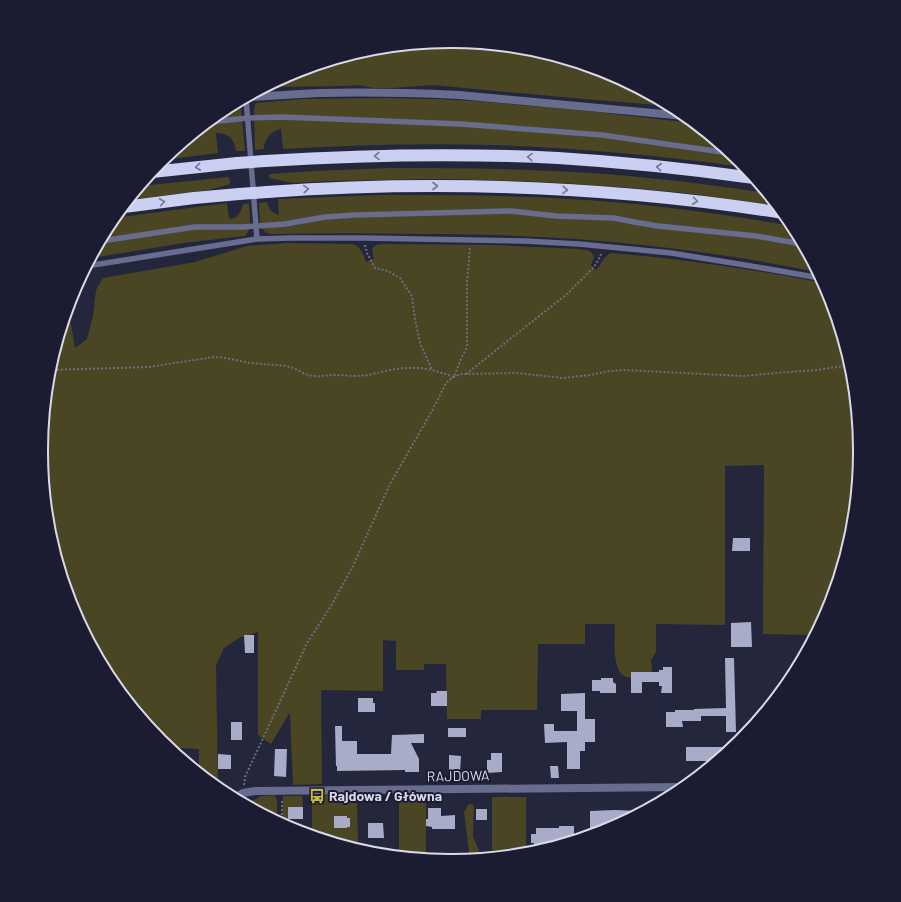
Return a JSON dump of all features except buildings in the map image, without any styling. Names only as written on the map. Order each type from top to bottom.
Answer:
[{"type":"highway","points":[[162,171],[237,163],[320,158],[387,155],[482,155],[627,163],[745,177]]},
{"type":"highway","points":[[131,206],[194,198],[309,189],[390,186],[458,186],[559,189],[656,197],[774,212]]},
{"type":"street","points":[[258,97],[320,93],[425,93],[672,115]]},
{"type":"street","name":"RAJDOWA","points":[[240,794],[255,791],[282,790],[672,787]]},
{"type":"lane","points":[[247,103],[257,239]]},
{"type":"lane","points":[[220,121],[282,117],[461,124],[602,135],[719,151]]},
{"type":"lane","points":[[109,239],[195,227],[242,227],[285,224],[325,217],[511,211],[556,216],[607,217],[658,226],[756,236],[795,243]]},
{"type":"lane","points":[[94,265],[257,239],[364,238],[524,241],[602,246],[671,253],[813,277]]},
{"type":"path","points":[[364,238],[367,253],[375,268],[388,271],[400,278],[412,296],[420,343],[432,370]]},
{"type":"path","points":[[454,377],[467,347],[467,283],[470,240]]},
{"type":"path","points":[[465,374],[567,294],[594,266],[600,257],[602,246]]},
{"type":"path","points":[[57,369],[149,367],[222,357],[253,363],[291,367],[304,374],[313,376],[359,376],[392,369],[419,368],[432,370],[454,377]]},
{"type":"path","points":[[245,792],[245,778],[305,647],[331,606],[347,577],[390,484],[449,380],[458,375],[465,374],[477,375],[522,373],[563,378],[624,370],[743,376],[817,370],[844,366]]},
{"type":"path","points":[[282,790],[282,817]]},
{"type":"shaded area","points":[[424,49],[477,49],[529,56],[555,62],[605,79],[657,105],[433,85],[393,88],[374,88],[358,85],[279,87],[321,70],[372,56]]},
{"type":"shaded area","points":[[385,98],[474,101],[578,110],[682,122],[716,148],[735,166],[619,153],[494,145],[388,145],[283,149],[281,129],[269,136],[265,142],[264,149],[255,150],[254,109],[256,103],[302,99]]},
{"type":"shaded area","points":[[240,107],[245,151],[236,151],[234,143],[230,138],[224,134],[216,133],[218,153],[174,159],[205,132]]},
{"type":"shaded area","points":[[390,168],[471,168],[605,174],[713,185],[758,192],[769,205],[693,194],[546,182],[424,179],[293,183],[269,178],[269,174]]},
{"type":"shaded area","points":[[229,177],[230,184],[209,190],[137,199],[149,185]]},
{"type":"shaded area","points":[[380,195],[498,196],[597,201],[681,209],[783,225],[810,271],[743,258],[594,240],[507,235],[267,233],[261,226],[259,203],[267,202],[268,207],[274,213],[279,215],[278,199]]},
{"type":"shaded area","points":[[227,203],[229,219],[232,219],[239,214],[243,204],[249,203],[250,225],[245,236],[183,243],[98,257],[123,217]]},
{"type":"shaded area","points":[[288,243],[353,244],[360,249],[366,262],[374,259],[372,252],[373,248],[380,244],[494,245],[578,249],[588,250],[591,253],[594,257],[591,265],[596,270],[605,258],[612,253],[718,265],[815,281],[832,322],[845,372],[850,398],[853,451],[850,504],[839,555],[832,580],[808,635],[763,634],[764,465],[725,466],[725,625],[656,624],[656,652],[651,660],[652,673],[633,678],[622,674],[618,669],[616,662],[615,624],[585,624],[585,644],[538,644],[537,710],[481,710],[481,719],[447,719],[446,664],[424,664],[424,670],[396,670],[396,641],[383,640],[383,691],[321,690],[322,784],[293,785],[290,712],[271,744],[258,735],[258,632],[239,638],[224,648],[216,665],[218,779],[199,765],[199,749],[179,748],[148,716],[116,675],[90,629],[69,580],[56,530],[51,504],[49,477],[49,425],[51,398],[56,372],[69,322],[70,319],[75,348],[87,339],[93,316],[96,290],[103,278],[195,262],[247,246]]},
{"type":"shaded area","points":[[322,794],[357,795],[358,843],[312,829],[312,795],[313,798],[322,798]]},
{"type":"shaded area","points":[[275,795],[277,800],[277,814],[251,801],[261,796]]},
{"type":"shaded area","points":[[283,796],[302,796],[303,807],[288,807],[288,819],[291,819],[291,821],[283,817]]},
{"type":"shaded area","points":[[426,797],[426,853],[399,850],[399,799]]},
{"type":"shaded area","points":[[492,797],[526,797],[526,846],[492,851]]},
{"type":"shaded area","points":[[469,804],[474,805],[473,837],[479,853],[469,853],[464,812]]},
{"type":"place","name":"Rajdowa / Główna","points":[[317,796]]}]
